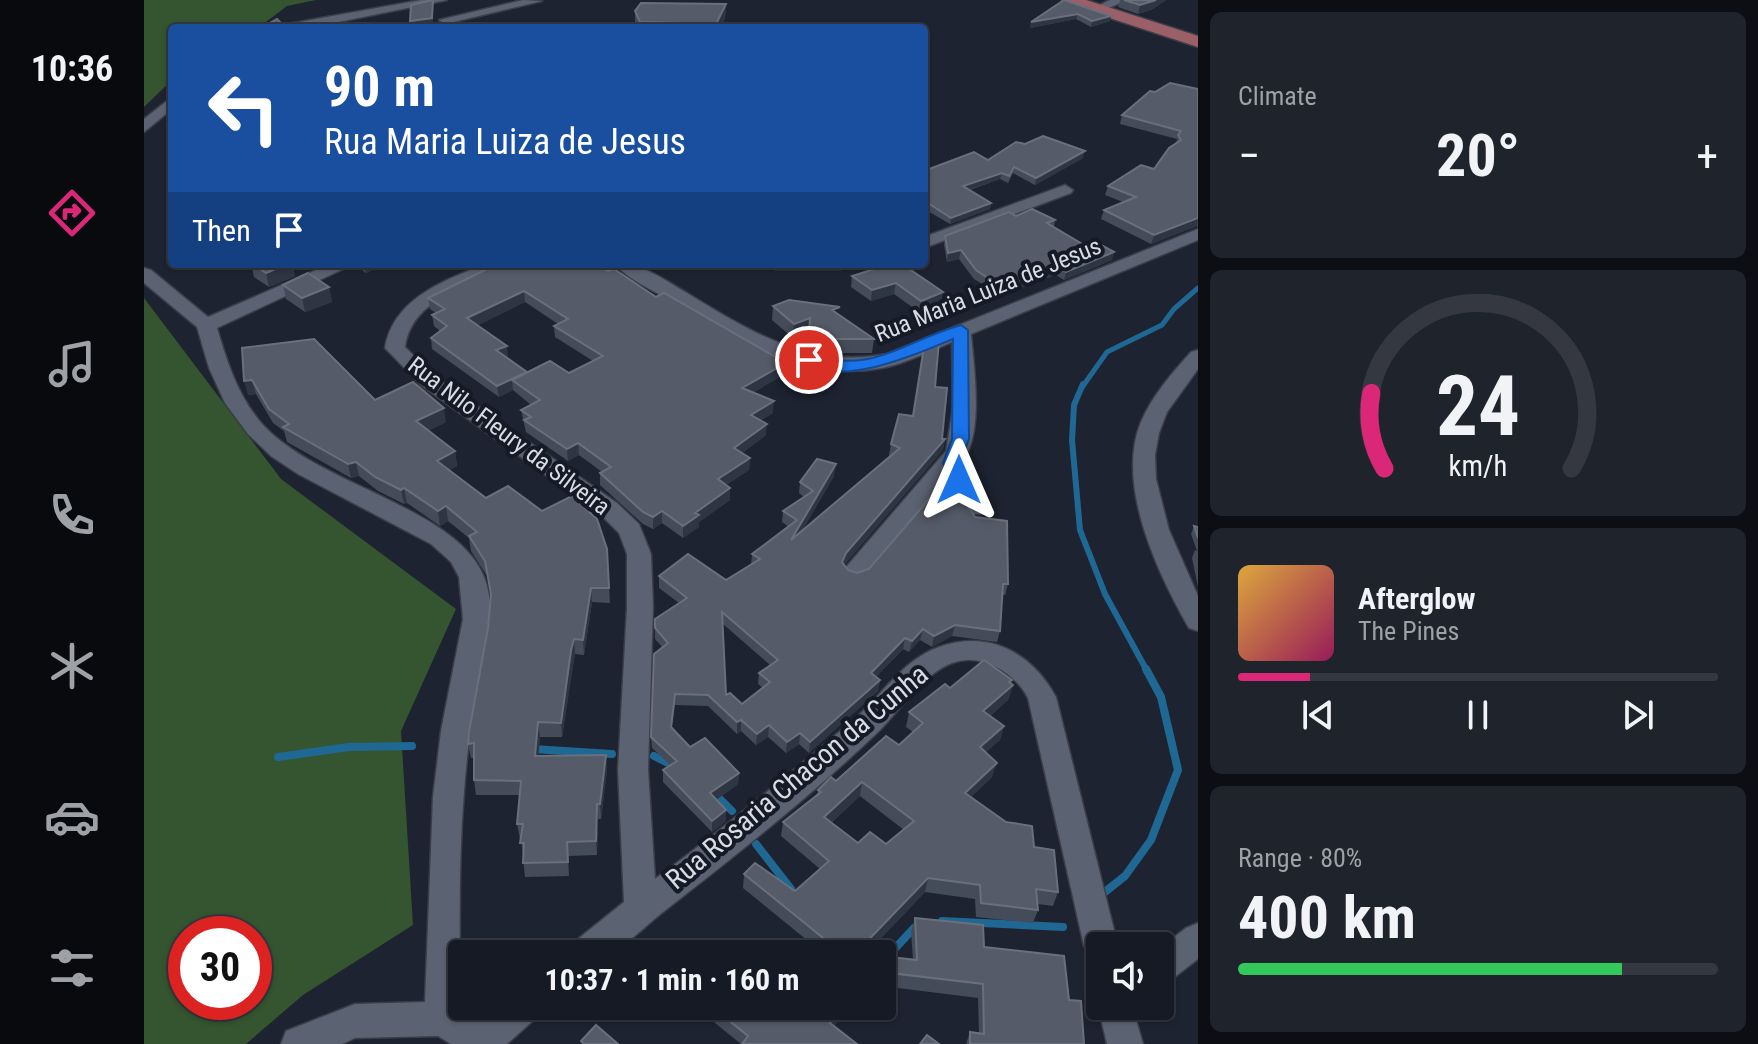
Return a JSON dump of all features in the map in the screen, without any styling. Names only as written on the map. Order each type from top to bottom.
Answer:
[{"type":"main road","points":[[1070,0],[1198,42]]},
{"type":"street","points":[[310,24],[441,0]]},
{"type":"street","points":[[445,20],[533,0],[548,0]]},
{"type":"street","points":[[1097,9],[1121,0]]},
{"type":"street","points":[[144,127],[168,105]]},
{"type":"street","points":[[928,241],[1065,190]]},
{"type":"street","name":"Rua Maria Luiza de Jesus","points":[[631,268],[793,356],[825,364],[864,366],[893,359],[1198,234]]},
{"type":"street","points":[[206,325],[336,268]]},
{"type":"street","name":"Rua Nilo Fleury da Silveira","points":[[492,268],[424,300],[405,316],[394,335],[395,348],[428,381],[609,509],[630,530],[639,554],[633,770],[641,907]]},
{"type":"street","points":[[144,274],[206,325],[213,356],[227,389],[251,425],[273,447],[303,470],[444,540],[465,564],[476,592],[477,618],[451,765],[442,1019]]},
{"type":"street","points":[[856,572],[916,498],[951,463],[961,439],[961,330]]},
{"type":"street","points":[[1198,356],[1153,418],[1145,451],[1147,492],[1152,512],[1180,588],[1198,621]]},
{"type":"street","points":[[951,463],[974,508]]},
{"type":"street","name":"Rua Rosaria Chacon da Cunha","points":[[602,940],[733,839],[875,718],[922,671],[943,656],[974,651],[1007,661],[1029,676],[1042,697],[1098,932]]},
{"type":"street","points":[[1174,957],[1198,939]]},
{"type":"street","points":[[299,1044],[355,1021],[442,1019],[483,1043],[508,1020]]},
{"type":"street","points":[[1119,1020],[1125,1044]]},
{"type":"green space","points":[[144,0],[316,0],[287,6],[263,24],[168,24],[168,84],[144,107]]},
{"type":"green space","points":[[144,298],[281,479],[456,609],[401,731],[413,925],[303,995],[246,1044],[144,1044]]},
{"type":"building","points":[[433,0],[432,18],[410,21],[411,5]]},
{"type":"building","points":[[1064,0],[1111,16],[1092,21],[1078,14],[1031,22]]},
{"type":"building","points":[[1124,0],[1156,0],[1140,5]]},
{"type":"building","points":[[641,3],[726,4],[716,24],[640,22],[635,11]]},
{"type":"building","points":[[1170,83],[1198,89],[1198,218],[1154,235],[1104,210],[1136,197],[1108,186],[1141,165],[1154,169],[1169,148],[1181,140],[1178,135],[1181,131],[1122,115],[1150,91],[1155,92]]},
{"type":"building","points":[[1043,136],[1085,151],[1036,178],[1014,167],[1009,176],[1002,173],[963,186],[991,203],[951,218],[928,203],[928,169],[974,152],[988,160],[1016,142],[1025,144]]},
{"type":"building","points":[[1032,209],[1055,220],[1047,223],[1084,245],[1094,241],[1114,252],[1066,272],[1058,267],[1001,287],[976,270],[961,250],[948,253],[945,236],[1009,212],[1016,216]]},
{"type":"building","points":[[259,268],[278,268],[266,273]]},
{"type":"building","points":[[489,268],[614,269],[656,297],[664,293],[786,363],[742,388],[774,401],[751,415],[767,424],[734,448],[750,458],[718,479],[730,488],[695,513],[699,515],[683,526],[662,511],[653,517],[643,512],[600,473],[611,467],[578,443],[567,449],[524,420],[531,417],[521,410],[540,400],[512,380],[550,361],[569,373],[603,356],[554,326],[568,319],[524,291],[467,318],[507,346],[496,350],[527,372],[497,386],[431,338],[447,326],[432,315],[445,309],[428,298]]},
{"type":"building","points":[[877,268],[908,268],[943,292],[921,301],[896,283],[872,290],[852,276]]},
{"type":"building","points":[[308,273],[329,287],[302,298],[283,285]]},
{"type":"building","points":[[789,300],[840,307],[832,310],[874,339],[834,339],[809,335],[810,318],[794,324],[773,306]]},
{"type":"building","points":[[314,339],[375,400],[413,382],[444,408],[416,421],[455,451],[437,461],[486,498],[508,486],[542,511],[572,496],[597,519],[607,549],[609,588],[591,588],[583,640],[574,639],[571,650],[561,723],[538,722],[535,756],[606,755],[600,804],[597,804],[596,841],[567,842],[568,862],[523,863],[524,843],[520,843],[523,824],[517,824],[521,781],[474,780],[474,743],[468,744],[469,732],[491,594],[485,561],[469,536],[477,532],[446,506],[438,511],[404,488],[401,490],[375,477],[356,462],[348,464],[283,427],[289,424],[269,409],[252,380],[244,381],[242,348]]},
{"type":"building","points":[[939,341],[935,387],[947,388],[942,439],[945,439],[846,553],[842,562],[848,570],[857,573],[869,569],[947,478],[954,484],[949,490],[961,496],[975,517],[1007,521],[1008,584],[1003,584],[1000,631],[955,625],[934,636],[923,629],[912,641],[905,638],[871,673],[880,680],[810,742],[800,733],[787,742],[769,725],[757,734],[741,720],[737,722],[708,695],[675,694],[671,727],[690,747],[705,738],[739,773],[710,793],[726,810],[712,821],[663,770],[677,761],[651,737],[654,654],[668,643],[655,628],[655,619],[687,598],[659,576],[688,554],[726,580],[760,559],[752,554],[797,520],[783,511],[813,491],[800,482],[817,459],[836,464],[791,540],[900,448],[891,444],[899,414],[913,416],[924,347]],"holes":[[[722,612],[778,660],[759,673],[770,682],[742,704],[730,693],[726,695]]]},
{"type":"building","points":[[984,660],[1012,680],[1009,682],[1013,685],[983,711],[1004,726],[980,747],[997,763],[965,793],[1006,822],[1032,826],[1034,847],[1054,850],[1058,892],[1036,889],[1038,910],[981,903],[980,885],[928,878],[868,940],[826,940],[744,874],[755,863],[795,891],[829,861],[783,822],[821,792],[818,790],[831,777],[836,781],[886,736],[899,745],[923,723],[909,712],[945,684],[950,688]],"holes":[[[862,782],[914,821],[886,844],[870,832],[858,843],[824,817]]]},
{"type":"building","points":[[915,918],[983,925],[984,947],[1064,956],[1069,1000],[1081,1001],[1084,1044],[970,1044],[970,1032],[984,1034],[983,984],[896,974],[896,958],[917,960]]},
{"type":"building","points":[[728,1020],[832,1020],[830,1023],[857,1044],[742,1044],[748,1036]]},
{"type":"building","points":[[596,1025],[618,1044],[584,1044],[581,1041]]},
{"type":"building","points":[[927,1035],[939,1044],[920,1044]]},
{"type":"waterway","points":[[1083,386],[1107,352],[1162,325],[1174,309],[1198,288]]},
{"type":"waterway","points":[[1083,384],[1074,405],[1072,440],[1080,530],[1105,594],[1147,671]]},
{"type":"waterway","points":[[1101,895],[1125,876],[1151,840],[1178,770],[1161,697],[1146,669]]},
{"type":"waterway","points":[[278,757],[349,747],[412,746]]},
{"type":"waterway","points":[[533,749],[612,754]]},
{"type":"waterway","points":[[654,756],[672,765]]},
{"type":"waterway","points":[[714,793],[732,811]]},
{"type":"waterway","points":[[756,844],[791,889]]},
{"type":"waterway","points":[[942,921],[1063,927]]},
{"type":"waterway","points":[[896,947],[914,928]]},
{"type":"route","points":[[809,360],[864,366],[893,359],[961,330],[961,439],[951,463],[959,480]]}]
